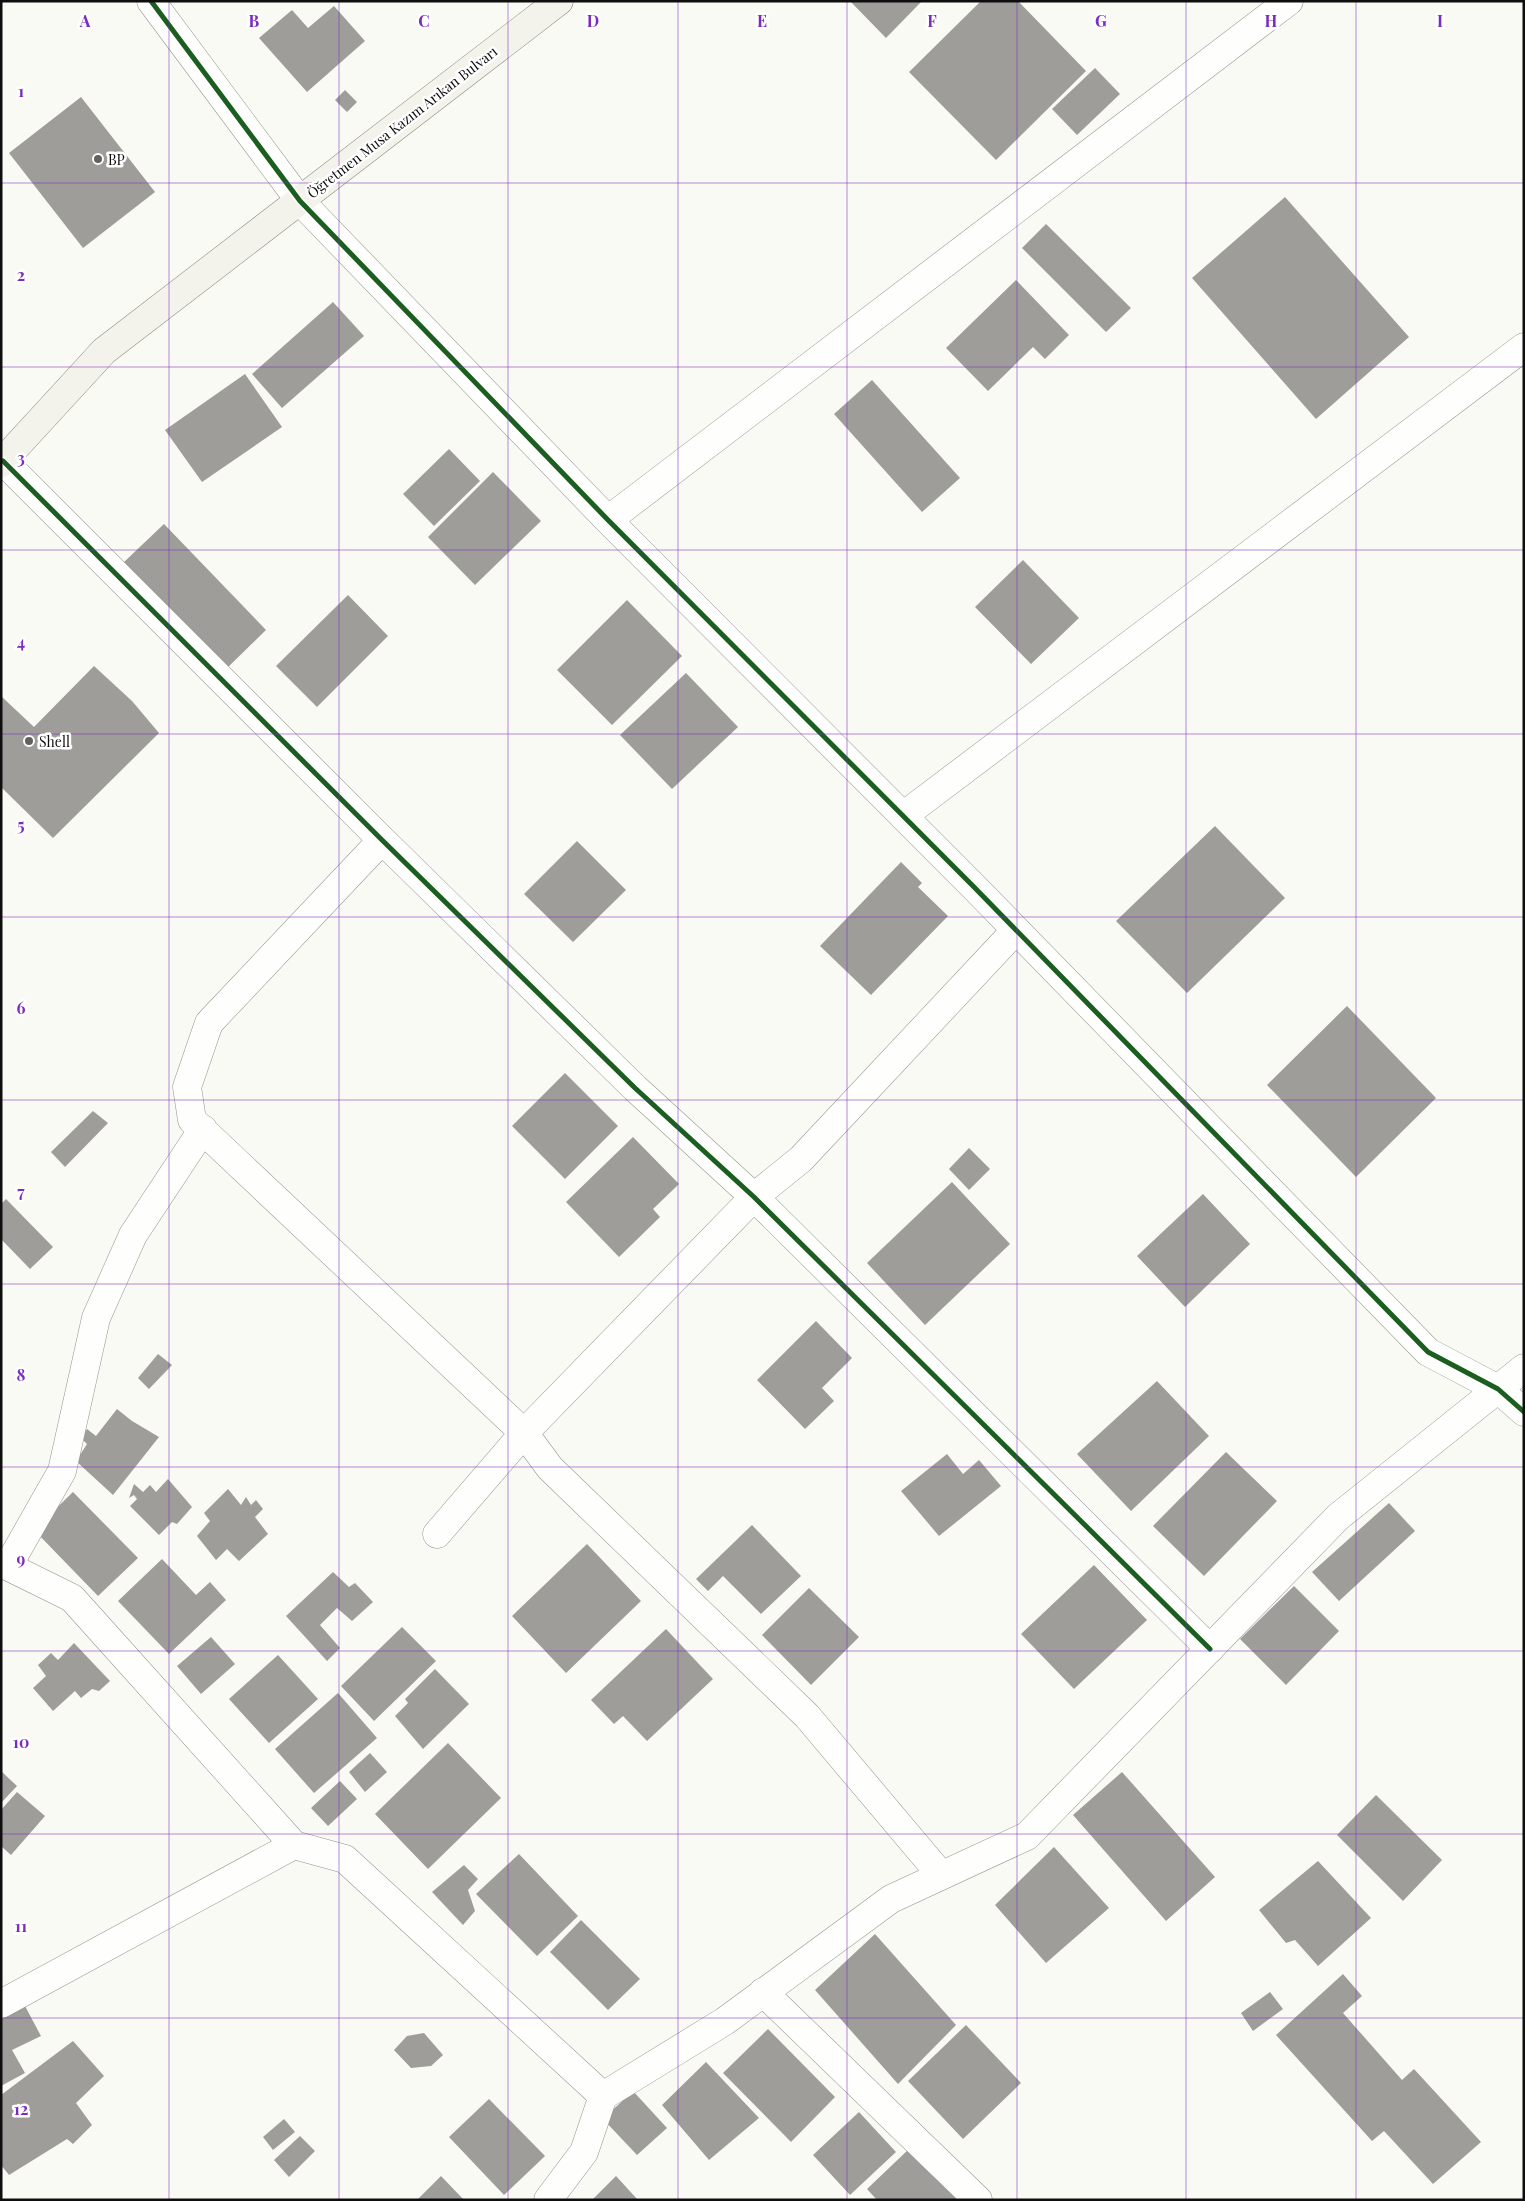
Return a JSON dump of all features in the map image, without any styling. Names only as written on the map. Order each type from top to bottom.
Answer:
[{"type":"street","points":[[151,1],[300,202],[608,520],[1016,930],[1428,1352],[1498,1389],[1524,1412]]},
{"type":"street","name":"Öğretmen Musa Kazım Arıkan Bulvarı","points":[[2,462],[104,351],[559,1]]},
{"type":"street","points":[[608,520],[1289,1]]},
{"type":"street","points":[[903,816],[1524,347]]},
{"type":"street","points":[[2,462],[382,840],[635,1088],[754,1197],[1210,1649]]},
{"type":"street","points":[[382,840],[209,1024],[187,1087],[192,1120],[524,1433],[550,1468],[807,1716],[941,1875]]},
{"type":"street","points":[[438,1534],[524,1433],[754,1197],[801,1159],[1016,930]]},
{"type":"street","points":[[203,1129],[133,1235],[96,1318],[62,1471],[5,1564],[72,1598],[294,1845],[345,1859],[603,2096]]},
{"type":"street","points":[[548,2200],[584,2152],[603,2096],[725,2021],[891,1899],[1027,1836],[1338,1517],[1524,1368]]},
{"type":"street","points":[[1,2004],[294,1845]]},
{"type":"street","points":[[763,1992],[978,2200]]},
{"type":"building","points":[[850,1],[922,1],[886,38]]},
{"type":"building","points":[[981,1],[1018,1],[1086,71],[996,160],[909,72]]},
{"type":"building","points":[[334,6],[365,41],[307,92],[259,38],[292,10],[308,28]]},
{"type":"building","points":[[1095,68],[1120,94],[1077,135],[1052,109]]},
{"type":"building","points":[[345,90],[357,102],[347,112],[335,100]]},
{"type":"building","points":[[81,97],[155,192],[83,248],[9,153]]},
{"type":"building","points":[[1285,197],[1409,337],[1316,419],[1192,278]]},
{"type":"building","points":[[1046,224],[1131,308],[1106,332],[1022,248]]},
{"type":"building","points":[[1016,280],[1069,335],[1045,359],[1033,347],[988,391],[946,348]]},
{"type":"building","points":[[333,302],[364,336],[282,408],[252,374]]},
{"type":"building","points":[[245,374],[282,427],[202,482],[165,430]]},
{"type":"building","points":[[872,380],[960,478],[922,512],[834,414]]},
{"type":"building","points":[[449,449],[480,481],[434,526],[403,494]]},
{"type":"building","points":[[493,472],[541,521],[475,585],[428,537]]},
{"type":"building","points":[[164,524],[266,630],[225,670],[123,563]]},
{"type":"building","points":[[1023,560],[1079,618],[1031,664],[975,607]]},
{"type":"building","points":[[348,595],[388,636],[317,707],[276,666]]},
{"type":"building","points":[[627,600],[682,656],[612,725],[557,670]]},
{"type":"building","points":[[94,666],[132,701],[159,733],[53,838],[1,787],[1,696],[34,727]]},
{"type":"building","points":[[686,673],[738,727],[672,789],[620,735]]},
{"type":"building","points":[[1215,826],[1285,898],[1187,993],[1116,921]]},
{"type":"building","points":[[577,841],[626,890],[573,942],[524,894]]},
{"type":"building","points":[[901,862],[922,883],[918,887],[948,916],[871,995],[820,946]]},
{"type":"building","points":[[1347,1006],[1436,1098],[1356,1177],[1267,1085]]},
{"type":"building","points":[[565,1073],[618,1126],[565,1179],[512,1126]]},
{"type":"building","points":[[93,1111],[108,1123],[65,1167],[51,1152]]},
{"type":"building","points":[[633,1137],[679,1184],[653,1209],[660,1217],[619,1257],[566,1202]]},
{"type":"building","points":[[969,1148],[990,1169],[969,1190],[949,1169]]},
{"type":"building","points":[[952,1182],[1010,1244],[925,1325],[867,1263]]},
{"type":"building","points":[[1203,1194],[1250,1244],[1185,1307],[1137,1256]]},
{"type":"building","points":[[6,1199],[53,1247],[30,1269],[1,1239],[1,1204]]},
{"type":"building","points":[[816,1321],[852,1358],[822,1388],[834,1401],[805,1429],[757,1380]]},
{"type":"building","points":[[158,1354],[172,1365],[149,1389],[138,1378]]},
{"type":"building","points":[[1157,1381],[1209,1436],[1131,1511],[1077,1454]]},
{"type":"building","points":[[117,1409],[132,1421],[159,1437],[113,1495],[76,1461],[87,1444],[80,1437],[87,1429],[96,1436]]},
{"type":"building","points":[[1226,1452],[1277,1501],[1204,1576],[1153,1526]]},
{"type":"building","points":[[947,1454],[963,1474],[979,1460],[1001,1486],[939,1536],[901,1491]]},
{"type":"building","points":[[168,1479],[192,1507],[177,1524],[172,1522],[159,1535],[130,1506],[137,1499],[134,1495],[129,1498],[134,1484],[143,1492],[150,1485],[156,1492]]},
{"type":"building","points":[[228,1489],[241,1505],[246,1497],[251,1505],[256,1500],[263,1509],[255,1517],[268,1534],[239,1561],[227,1549],[216,1560],[197,1536],[210,1521],[204,1513]]},
{"type":"building","points":[[73,1492],[138,1558],[98,1596],[34,1530]]},
{"type":"building","points":[[1389,1503],[1415,1531],[1339,1601],[1312,1572]]},
{"type":"building","points":[[752,1525],[801,1576],[761,1614],[723,1576],[708,1591],[696,1579]]},
{"type":"building","points":[[587,1544],[641,1601],[566,1673],[512,1616]]},
{"type":"building","points":[[162,1559],[196,1595],[210,1582],[226,1600],[169,1654],[118,1601]]},
{"type":"building","points":[[1094,1565],[1147,1620],[1074,1689],[1021,1634]]},
{"type":"building","points":[[333,1572],[349,1587],[355,1583],[373,1602],[352,1621],[337,1608],[320,1625],[340,1648],[327,1661],[286,1616]]},
{"type":"building","points":[[1294,1586],[1339,1631],[1286,1685],[1240,1639]]},
{"type":"building","points":[[809,1588],[859,1637],[811,1685],[762,1635]]},
{"type":"building","points":[[402,1627],[436,1661],[374,1721],[341,1686]]},
{"type":"building","points":[[666,1629],[713,1679],[647,1741],[623,1716],[614,1724],[591,1700]]},
{"type":"building","points":[[211,1637],[235,1664],[201,1694],[177,1666]]},
{"type":"building","points":[[74,1643],[110,1681],[99,1691],[92,1689],[81,1698],[75,1691],[53,1711],[33,1688],[46,1676],[38,1665],[51,1653],[58,1660]]},
{"type":"building","points":[[278,1655],[318,1699],[269,1743],[229,1699]]},
{"type":"building","points":[[435,1669],[469,1704],[423,1749],[395,1716],[408,1703],[405,1699]]},
{"type":"building","points":[[338,1693],[377,1738],[314,1793],[275,1749]]},
{"type":"building","points":[[448,1743],[501,1798],[428,1869],[375,1814]]},
{"type":"building","points":[[370,1753],[387,1772],[365,1792],[349,1772]]},
{"type":"building","points":[[1,1771],[17,1786],[1,1803]]},
{"type":"building","points":[[1122,1772],[1215,1877],[1166,1921],[1073,1815]]},
{"type":"building","points":[[340,1781],[357,1799],[328,1826],[311,1808]]},
{"type":"building","points":[[17,1792],[45,1816],[11,1855],[1,1846],[1,1810]]},
{"type":"building","points":[[1376,1795],[1442,1860],[1403,1901],[1337,1835]]},
{"type":"building","points":[[1054,1847],[1109,1908],[1046,1963],[995,1905]]},
{"type":"building","points":[[519,1854],[578,1916],[537,1956],[476,1894]]},
{"type":"building","points":[[1318,1861],[1371,1918],[1318,1966],[1295,1940],[1286,1943],[1259,1910]]},
{"type":"building","points":[[464,1865],[478,1879],[468,1890],[475,1911],[463,1925],[432,1892]]},
{"type":"building","points":[[581,1920],[640,1979],[608,2010],[550,1952]]},
{"type":"building","points":[[875,1934],[956,2025],[898,2084],[815,1990]]},
{"type":"building","points":[[1343,1974],[1362,1996],[1343,2013],[1402,2080],[1414,2069],[1481,2142],[1433,2184],[1384,2131],[1372,2141],[1276,2035]]},
{"type":"building","points":[[1270,1992],[1283,2009],[1253,2031],[1241,2013]]},
{"type":"building","points":[[25,2006],[41,2036],[12,2050],[25,2073],[1,2086],[1,2018]]},
{"type":"building","points":[[966,2025],[1021,2083],[963,2139],[908,2081]]},
{"type":"building","points":[[768,2029],[835,2097],[791,2142],[723,2073]]},
{"type":"building","points":[[424,2033],[443,2055],[431,2066],[411,2068],[394,2050],[407,2036]]},
{"type":"building","points":[[73,2041],[104,2076],[76,2103],[92,2125],[73,2144],[67,2139],[9,2175],[1,2165],[1,2095]]},
{"type":"building","points":[[706,2062],[759,2118],[709,2160],[662,2105]]},
{"type":"building","points":[[633,2091],[667,2128],[637,2155],[603,2119]]},
{"type":"building","points":[[489,2099],[545,2156],[504,2195],[449,2137]]},
{"type":"building","points":[[859,2112],[896,2152],[850,2195],[813,2155]]},
{"type":"building","points":[[284,2119],[295,2132],[273,2150],[263,2137]]},
{"type":"building","points":[[300,2136],[315,2151],[289,2177],[274,2160]]},
{"type":"building","points":[[910,2148],[962,2200],[877,2200],[867,2189]]},
{"type":"building","points":[[441,2176],[464,2200],[417,2200]]},
{"type":"building","points":[[616,2176],[638,2200],[592,2200]]},
{"type":"cycle path","points":[[151,1],[300,201],[608,520],[974,887],[1428,1352],[1498,1389],[1524,1412]]},
{"type":"cycle path","points":[[3,461],[382,840],[635,1088],[754,1197],[1210,1649]]},
{"type":"place","name":"BP","points":[[98,159]]},
{"type":"place","name":"Shell","points":[[29,741]]}]
